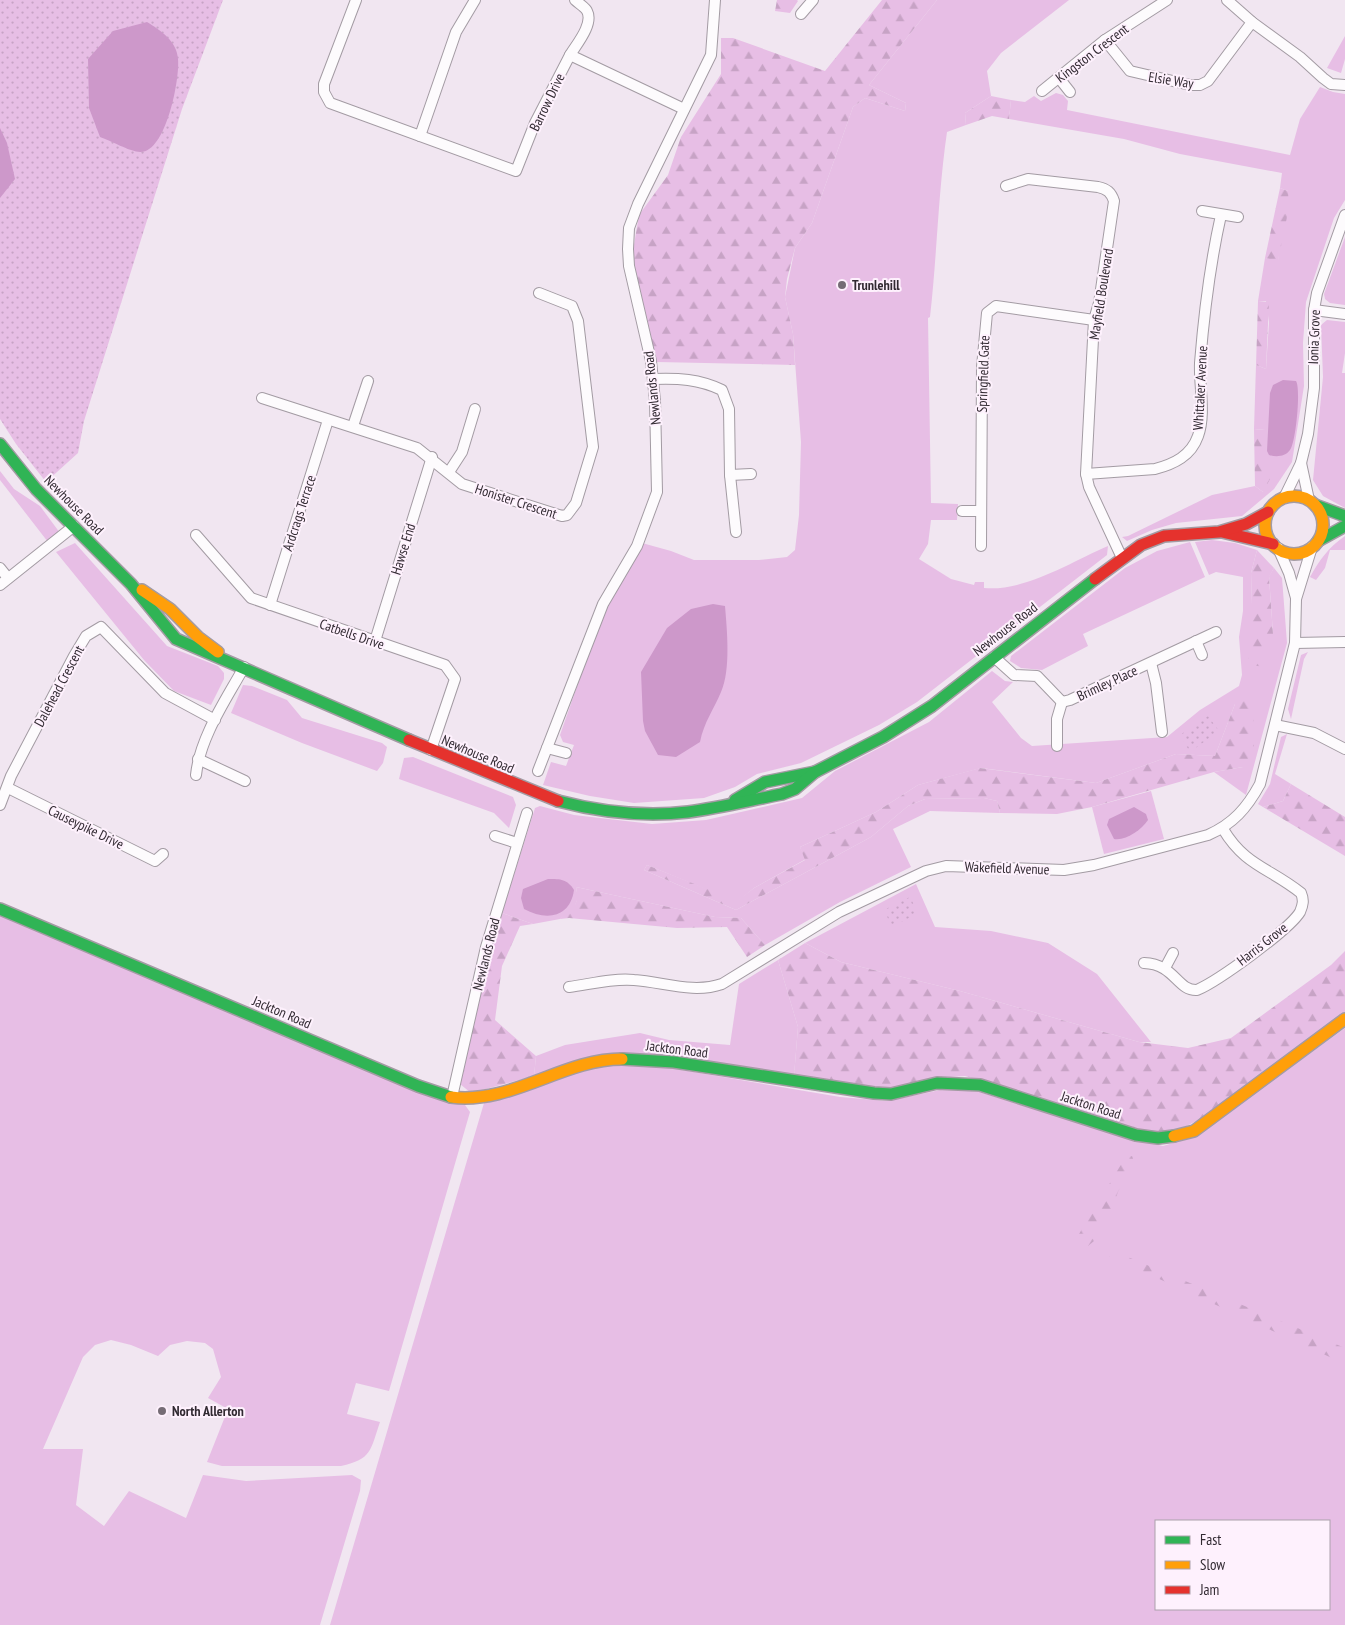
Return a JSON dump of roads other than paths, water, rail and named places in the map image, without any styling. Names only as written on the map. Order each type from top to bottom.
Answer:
[{"type":"street","name":"Barrow Drive","points":[[356,0],[324,84],[324,92],[330,103],[516,171],[535,123],[570,55]]},
{"type":"street","points":[[420,136],[456,32],[475,0]]},
{"type":"street","points":[[575,0],[587,11],[588,18],[586,29],[570,55],[684,109]]},
{"type":"street","name":"Newlands Road","points":[[538,771],[603,604],[636,546],[657,492],[651,360],[629,266],[629,228],[638,204],[711,55],[715,0]]},
{"type":"street","name":"Kingston Crescent","points":[[1042,91],[1105,40],[1167,0]]},
{"type":"street","points":[[1227,0],[1252,22],[1300,57],[1331,84],[1345,85]]},
{"type":"street","points":[[801,14],[811,1]]},
{"type":"street","name":"Elsie Way","points":[[1105,40],[1130,71],[1190,85],[1200,85],[1208,81],[1252,22]]},
{"type":"street","points":[[1059,78],[1070,92]]},
{"type":"street","name":"Mayfield Boulevard","points":[[1006,186],[1034,179],[1098,187],[1106,189],[1112,195],[1115,209],[1099,302],[1094,320],[1086,474],[1094,501],[1122,558]]},
{"type":"street","points":[[1202,211],[1238,217]]},
{"type":"street","name":"Whittaker Avenue","points":[[1086,474],[1155,469],[1165,466],[1186,455],[1198,436],[1201,425],[1200,366],[1206,304],[1212,254],[1221,215]]},
{"type":"street","name":"Ionia Grove","points":[[1284,498],[1301,463],[1308,434],[1314,388],[1314,310],[1317,293],[1345,215]]},
{"type":"street","name":"Honister Crescent","points":[[262,398],[417,448],[432,457],[462,484],[562,516],[567,515],[576,503],[594,448],[578,322],[572,306],[539,293]]},
{"type":"street","name":"Springfield Gate","points":[[981,546],[982,367],[985,319],[988,310],[996,306],[1094,320]]},
{"type":"street","points":[[1314,310],[1345,314]]},
{"type":"street","points":[[653,379],[682,378],[707,383],[722,390],[729,409],[730,475],[736,532]]},
{"type":"street","points":[[353,426],[368,381]]},
{"type":"street","points":[[449,472],[462,452],[475,409]]},
{"type":"street","name":"Ardcrags Terrace","points":[[270,605],[328,420]]},
{"type":"street","name":"Newhouse Road","points":[[0,444],[36,489],[131,584],[176,639],[182,643],[228,660],[531,793],[591,810],[649,814],[688,812],[790,791],[800,786],[816,772],[883,737],[932,706],[1141,545],[1164,536],[1219,532],[1246,524],[1268,512]]},
{"type":"street","name":"Hawse End","points":[[376,642],[432,457]]},
{"type":"street","name":"Ionia Grove","points":[[1301,463],[1312,502]]},
{"type":"street","points":[[730,475],[751,474]]},
{"type":"street","points":[[1345,516],[1296,496],[1278,501],[1268,512],[1265,525],[1268,537],[1276,546],[1294,553],[1315,544],[1345,526]]},
{"type":"street","points":[[1312,502],[1320,512],[1323,526],[1315,544]]},
{"type":"street","points":[[962,511],[981,510]]},
{"type":"street","points":[[0,586],[74,526]]},
{"type":"street","name":"Newhouse Road","points":[[1219,532],[1276,546]]},
{"type":"street","name":"Catbells Drive","points":[[196,535],[251,598],[445,665],[455,679],[431,750]]},
{"type":"street","name":"Wakefield Avenue","points":[[1296,599],[1315,544]]},
{"type":"street","name":"Wakefield Avenue","points":[[570,987],[618,980],[634,980],[708,989],[722,984],[839,912],[926,871],[946,866],[1064,870],[1094,866],[1208,835],[1223,829],[1249,804],[1260,784],[1295,643],[1296,599],[1289,573],[1276,546]]},
{"type":"street","points":[[0,568],[8,578]]},
{"type":"street","name":"Newhouse Road","points":[[131,584],[170,609],[198,637],[228,660]]},
{"type":"street","name":"Dalehead Crescent","points":[[0,805],[11,776],[74,656],[86,636],[101,628],[165,694],[215,720]]},
{"type":"street","name":"Brimley Place","points":[[1058,746],[1056,719],[1062,702],[1216,632]]},
{"type":"street","points":[[1196,641],[1202,655]]},
{"type":"street","points":[[1295,643],[1345,642]]},
{"type":"street","name":"Brimley Place","points":[[994,657],[1014,676],[1037,676],[1062,702]]},
{"type":"street","name":"Brimley Place","points":[[1151,663],[1156,683],[1162,732]]},
{"type":"street","points":[[196,775],[198,759],[215,720],[244,667]]},
{"type":"street","points":[[1275,724],[1314,733],[1345,749]]},
{"type":"street","points":[[547,748],[566,753]]},
{"type":"street","points":[[198,759],[244,781]]},
{"type":"street","name":"Newhouse Road","points":[[729,803],[765,782],[816,772]]},
{"type":"street","name":"Causeypike Drive","points":[[8,788],[155,861],[164,854]]},
{"type":"street","name":"Newlands Road","points":[[452,1097],[486,947],[527,813]]},
{"type":"street","name":"Harris Grove","points":[[1165,968],[1185,987],[1197,990],[1283,931],[1303,905],[1301,893],[1245,858],[1234,847],[1223,829]]},
{"type":"street","points":[[495,836],[517,843]]},
{"type":"street","name":"Jackton Road","points":[[0,909],[409,1082],[452,1097],[478,1098],[524,1086],[583,1064],[609,1059],[651,1060],[874,1093],[891,1094],[937,1083],[980,1085],[1146,1138],[1170,1137],[1194,1131],[1345,1019]]},
{"type":"street","points":[[1144,963],[1156,964],[1165,968],[1173,953]]},
{"type":"place","name":"Trunlehill","points":[[842,285]]},
{"type":"place","name":"North Allerton","points":[[162,1411]]}]
